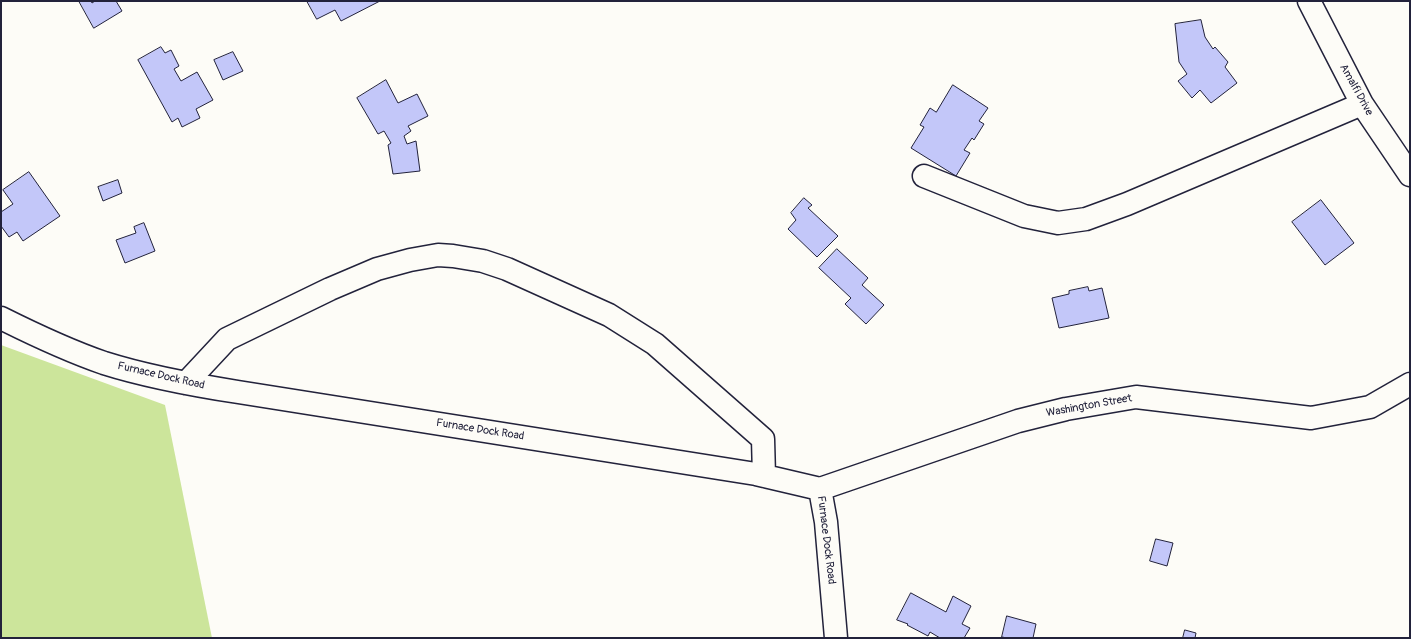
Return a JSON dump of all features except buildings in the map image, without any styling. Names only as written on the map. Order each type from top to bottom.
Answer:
[{"type":"street","name":"Amalfi Drive","points":[[1309,1],[1362,104],[1410,175]]},
{"type":"street","points":[[924,176],[1024,216],[1058,223],[1086,219],[1127,204],[1362,104]]},
{"type":"street","points":[[186,383],[226,339],[330,289],[377,269],[410,260],[438,255],[453,256],[483,261],[526,277],[609,315],[655,344],[763,439],[764,476]]},
{"type":"street","name":"Furnace Dock Road","points":[[1,318],[69,350],[105,363],[156,377],[764,476],[820,489],[827,529],[836,638]]},
{"type":"street","name":"Washington Street","points":[[820,489],[1039,415],[1136,397],[1311,418],[1370,407],[1410,384]]},
{"type":"green space","points":[[1,345],[165,405],[212,638],[1,638]]}]
